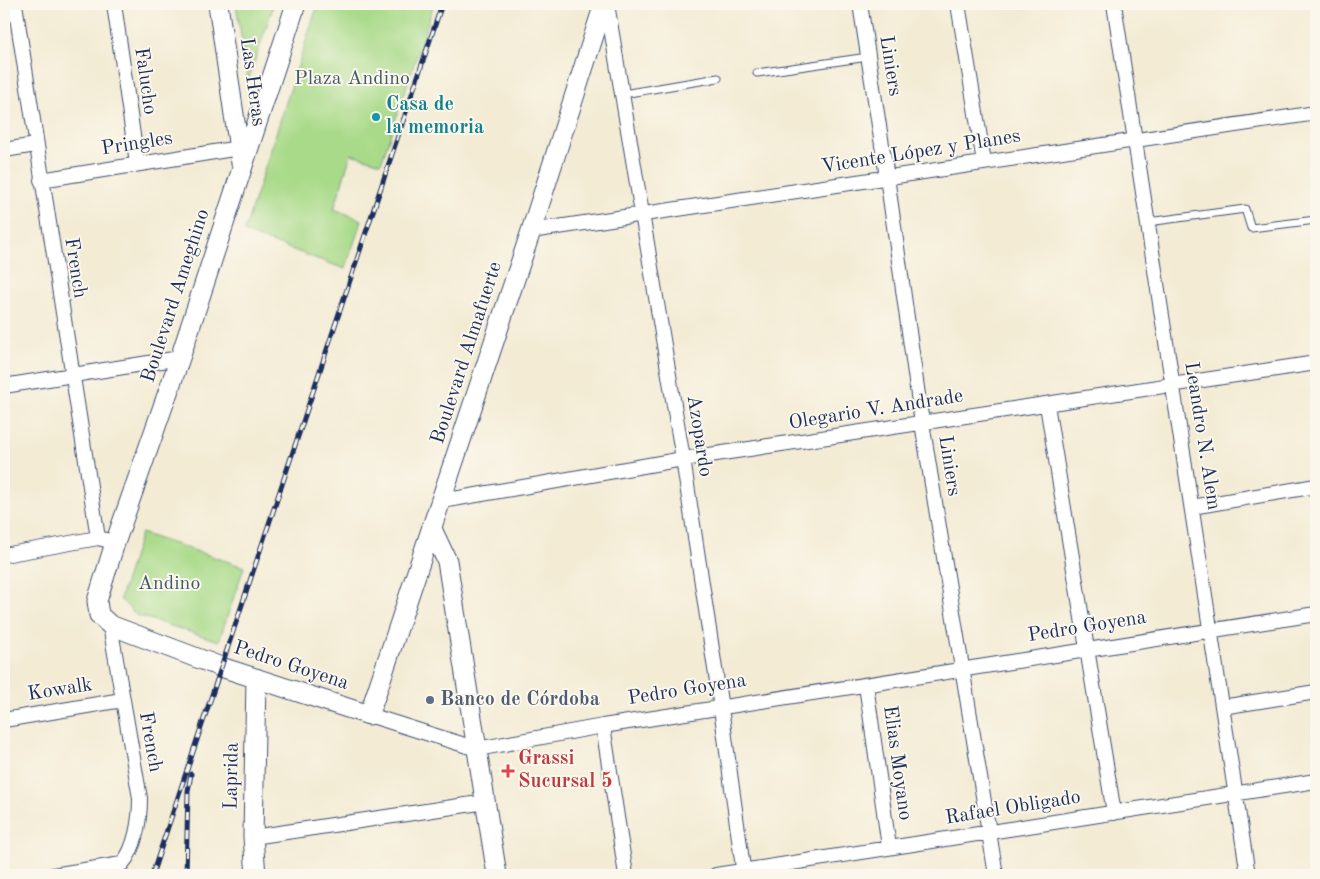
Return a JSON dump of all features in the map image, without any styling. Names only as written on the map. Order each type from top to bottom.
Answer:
[{"type":"main road","name":"Las Heras","points":[[218,4],[240,157]]},
{"type":"main road","name":"Boulevard Ameghino","points":[[110,625],[99,615],[97,601],[106,540],[180,358],[240,157],[296,4]]},
{"type":"main road","name":"Boulevard Almafuerte","points":[[369,715],[442,501],[605,4]]},
{"type":"main road","points":[[432,529],[447,561],[497,875]]},
{"type":"main road","name":"Pedro Goyena","points":[[110,625],[256,678],[369,715]]},
{"type":"main road","name":"Laprida","points":[[256,678],[253,837],[256,875]]},
{"type":"street","name":"French","points":[[15,4],[72,376],[106,540]]},
{"type":"street","name":"Falucho","points":[[114,4],[137,163]]},
{"type":"street","name":"Azopardo","points":[[605,4],[644,214],[721,708],[744,873]]},
{"type":"street","name":"Liniers","points":[[860,4],[922,422],[996,875]]},
{"type":"street","points":[[958,4],[984,162]]},
{"type":"street","name":"Leandro N. Alem","points":[[1114,4],[1174,384],[1248,875]]},
{"type":"street","name":"Vicente López y Planes","points":[[531,231],[1316,113]]},
{"type":"street","points":[[4,150],[36,145]]},
{"type":"street","name":"Pringles","points":[[42,180],[137,163],[240,157]]},
{"type":"street","points":[[4,386],[180,358]]},
{"type":"street","name":"Olegario V. Andrade","points":[[442,501],[682,459],[1316,363]]},
{"type":"street","points":[[1047,405],[1114,813]]},
{"type":"street","points":[[1192,507],[1316,486]]},
{"type":"street","points":[[4,555],[106,540]]},
{"type":"street","name":"Pedro Goyena","points":[[369,715],[476,749],[603,726],[1316,614]]},
{"type":"street","name":"French","points":[[53,875],[122,864],[128,858],[140,815],[140,798],[110,625]]},
{"type":"street","name":"Elias Moyano","points":[[866,685],[889,847]]},
{"type":"street","points":[[1222,707],[1316,692]]},
{"type":"street","name":"Kowalk","points":[[4,720],[122,700]]},
{"type":"street","points":[[603,726],[626,875]]},
{"type":"street","name":"Rafael Obligado","points":[[716,875],[744,873],[889,847],[1316,781]]},
{"type":"street","points":[[253,837],[486,802]]},
{"type":"lane","points":[[757,73],[868,58]]},
{"type":"lane","points":[[623,94],[718,78]]},
{"type":"lane","points":[[1148,222],[1245,209],[1251,228],[1316,220]]},
{"type":"green space","points":[[236,4],[274,4],[248,81]]},
{"type":"green space","name":"Plaza Andino","points":[[318,4],[434,4],[381,163],[351,154],[334,209],[362,220],[345,269],[244,232]]},
{"type":"green space","name":"Andino","points":[[141,533],[244,567],[219,641],[136,615],[120,599]]},
{"type":"railway","points":[[152,875],[442,4]]},
{"type":"railway","points":[[186,875],[188,791],[191,774]]},
{"type":"place","name":"Casa de la memoria","points":[[376,117]]},
{"type":"place","name":"Banco de Córdoba","points":[[430,700]]},
{"type":"place","name":"Grassi Sucursal 5","points":[[508,771]]}]
